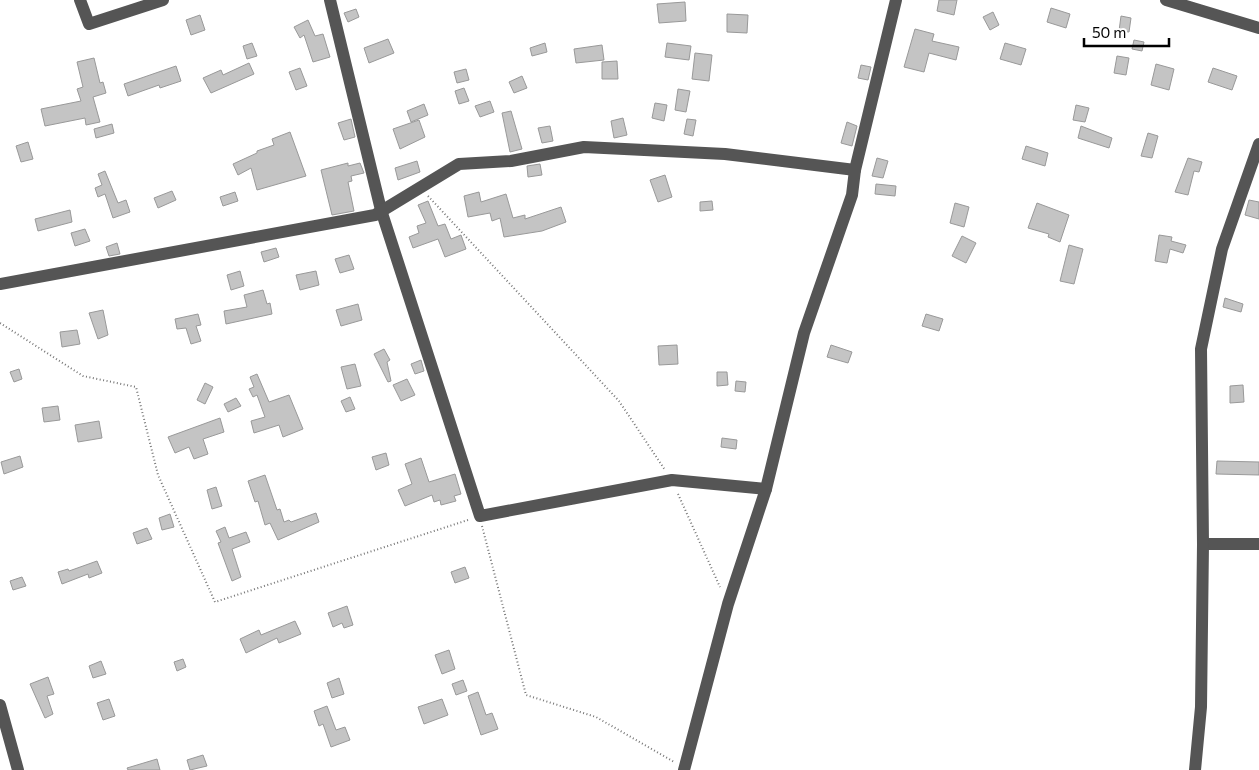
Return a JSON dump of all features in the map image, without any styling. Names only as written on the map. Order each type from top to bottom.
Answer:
[{"type":"street","points":[[80,0],[89,24],[163,0]]},
{"type":"street","points":[[330,0],[381,210],[480,516],[672,480],[766,489]]},
{"type":"street","points":[[685,769],[728,604],[766,489],[804,333],[852,194],[855,170],[896,0]]},
{"type":"street","points":[[1166,0],[1259,28]]},
{"type":"street","points":[[1195,770],[1201,707],[1203,544],[1201,349],[1222,249],[1259,144]]},
{"type":"street","points":[[0,284],[375,215],[459,164],[512,161],[584,147],[725,154],[855,170]]},
{"type":"street","points":[[1203,544],[1259,544]]},
{"type":"street","points":[[0,705],[18,770]]},
{"type":"path","points":[[420,187],[619,402],[672,480],[728,604]]},
{"type":"path","points":[[0,323],[82,376],[136,387],[158,476],[215,602],[480,516],[526,695],[596,718],[685,769]]},
{"type":"building","points":[[939,0],[957,0],[954,15],[937,11]]},
{"type":"building","points":[[685,2],[686,21],[659,23],[657,4]]},
{"type":"building","points":[[1051,8],[1070,14],[1066,28],[1047,22]]},
{"type":"building","points":[[356,9],[359,17],[348,22],[344,13]]},
{"type":"building","points":[[993,12],[999,25],[990,30],[983,17]]},
{"type":"building","points":[[727,14],[748,15],[747,33],[727,32]]},
{"type":"building","points":[[200,15],[205,30],[191,35],[186,20]]},
{"type":"building","points":[[1121,16],[1131,18],[1129,32],[1119,31]]},
{"type":"building","points":[[308,20],[315,36],[323,34],[330,57],[313,62],[304,35],[300,38],[294,27]]},
{"type":"building","points":[[915,29],[934,34],[932,41],[959,47],[956,60],[929,53],[924,72],[904,67]]},
{"type":"building","points":[[388,39],[394,53],[369,63],[364,48]]},
{"type":"building","points":[[1134,40],[1144,42],[1142,51],[1132,49]]},
{"type":"building","points":[[252,43],[257,56],[247,59],[243,46]]},
{"type":"building","points":[[545,43],[547,52],[532,56],[530,48]]},
{"type":"building","points":[[667,43],[691,46],[689,60],[665,57]]},
{"type":"building","points":[[1005,43],[1026,49],[1021,65],[1000,59]]},
{"type":"building","points":[[602,45],[604,60],[576,63],[574,49]]},
{"type":"building","points":[[695,53],[712,55],[709,81],[692,79]]},
{"type":"building","points":[[1117,56],[1129,58],[1126,75],[1114,73]]},
{"type":"building","points":[[94,58],[100,83],[103,82],[106,93],[93,97],[100,122],[86,125],[85,118],[45,126],[41,109],[81,101],[77,89],[83,87],[77,62]]},
{"type":"building","points":[[617,61],[618,79],[602,79],[602,62]]},
{"type":"building","points":[[249,63],[254,74],[211,93],[203,78],[221,70],[223,75]]},
{"type":"building","points":[[1156,64],[1174,69],[1169,90],[1151,85]]},
{"type":"building","points":[[861,65],[871,67],[868,80],[858,78]]},
{"type":"building","points":[[176,66],[181,81],[160,88],[159,85],[128,96],[124,84]]},
{"type":"building","points":[[300,68],[307,86],[296,90],[289,72]]},
{"type":"building","points":[[1213,68],[1237,76],[1232,90],[1208,82]]},
{"type":"building","points":[[466,69],[469,80],[457,83],[454,72]]},
{"type":"building","points":[[522,76],[527,88],[514,93],[509,82]]},
{"type":"building","points":[[464,88],[469,101],[459,104],[455,91]]},
{"type":"building","points":[[678,89],[690,91],[686,112],[675,110]]},
{"type":"building","points":[[490,101],[494,112],[480,117],[475,106]]},
{"type":"building","points":[[655,103],[667,105],[664,121],[652,118]]},
{"type":"building","points":[[424,104],[428,115],[411,122],[407,111]]},
{"type":"building","points":[[1076,105],[1089,108],[1085,122],[1073,120]]},
{"type":"building","points":[[511,111],[522,149],[510,152],[502,113]]},
{"type":"building","points":[[623,118],[627,135],[614,138],[611,121]]},
{"type":"building","points":[[351,119],[355,137],[344,140],[338,123]]},
{"type":"building","points":[[687,119],[696,120],[693,136],[684,134]]},
{"type":"building","points":[[419,120],[425,137],[400,149],[393,129]]},
{"type":"building","points":[[847,122],[857,126],[852,146],[841,143]]},
{"type":"building","points":[[112,124],[114,133],[96,138],[94,129]]},
{"type":"building","points":[[550,126],[553,141],[542,143],[538,128]]},
{"type":"building","points":[[1081,126],[1112,138],[1109,148],[1078,138]]},
{"type":"building","points":[[290,132],[306,176],[257,190],[251,168],[238,175],[233,164],[257,153],[257,151],[274,145],[272,139]]},
{"type":"building","points":[[1148,133],[1158,136],[1152,158],[1141,156]]},
{"type":"building","points":[[28,142],[33,159],[21,162],[16,146]]},
{"type":"building","points":[[1026,146],[1048,153],[1045,166],[1022,159]]},
{"type":"building","points":[[877,158],[888,161],[883,178],[872,176]]},
{"type":"building","points":[[1188,158],[1202,162],[1199,172],[1194,171],[1188,195],[1175,192]]},
{"type":"building","points":[[417,161],[420,172],[398,180],[395,168]]},
{"type":"building","points":[[348,163],[348,166],[360,163],[364,173],[351,176],[352,181],[348,182],[354,211],[332,215],[321,170]]},
{"type":"building","points":[[540,164],[542,175],[528,177],[527,166]]},
{"type":"building","points":[[105,171],[118,203],[126,200],[130,212],[113,218],[105,194],[98,197],[95,188],[102,185],[98,174]]},
{"type":"building","points":[[665,175],[672,197],[658,202],[650,180]]},
{"type":"building","points":[[876,184],[896,186],[895,196],[875,194]]},
{"type":"building","points":[[172,191],[176,200],[158,208],[154,198]]},
{"type":"building","points":[[235,192],[238,201],[223,206],[220,197]]},
{"type":"building","points":[[479,192],[481,202],[506,194],[513,218],[525,215],[525,219],[561,207],[566,222],[542,231],[504,237],[500,218],[492,221],[490,213],[468,217],[464,196]]},
{"type":"building","points":[[1249,200],[1259,202],[1259,219],[1245,215]]},
{"type":"building","points":[[428,201],[438,226],[445,224],[451,239],[461,235],[466,249],[445,257],[438,239],[413,248],[409,237],[419,233],[417,226],[426,223],[418,205]]},
{"type":"building","points":[[712,201],[713,210],[700,211],[700,202]]},
{"type":"building","points":[[955,203],[969,207],[964,227],[950,223]]},
{"type":"building","points":[[1037,203],[1069,215],[1060,242],[1048,237],[1049,234],[1028,228]]},
{"type":"building","points":[[70,210],[72,222],[38,231],[35,219]]},
{"type":"building","points":[[85,229],[90,241],[75,246],[71,233]]},
{"type":"building","points":[[1159,235],[1172,237],[1171,241],[1186,245],[1183,253],[1170,249],[1167,263],[1155,261]]},
{"type":"building","points":[[962,236],[976,243],[966,263],[952,256]]},
{"type":"building","points":[[117,243],[120,254],[109,256],[106,247]]},
{"type":"building","points":[[1069,245],[1083,249],[1074,284],[1060,281]]},
{"type":"building","points":[[276,248],[279,257],[264,262],[261,252]]},
{"type":"building","points":[[349,255],[354,269],[340,273],[335,259]]},
{"type":"building","points":[[240,271],[244,286],[231,290],[227,275]]},
{"type":"building","points":[[316,271],[319,285],[300,290],[296,275]]},
{"type":"building","points":[[263,290],[267,304],[270,303],[272,314],[226,324],[224,311],[247,307],[244,295]]},
{"type":"building","points":[[1225,298],[1243,304],[1241,312],[1223,307]]},
{"type":"building","points":[[358,304],[362,320],[341,326],[336,310]]},
{"type":"building","points":[[103,310],[108,335],[98,339],[89,313]]},
{"type":"building","points":[[198,314],[201,325],[196,326],[201,341],[191,344],[186,328],[177,329],[175,319]]},
{"type":"building","points":[[926,314],[943,319],[939,331],[922,326]]},
{"type":"building","points":[[77,330],[80,344],[62,347],[60,332]]},
{"type":"building","points":[[677,345],[678,364],[659,365],[658,346]]},
{"type":"building","points":[[831,345],[852,352],[848,363],[827,357]]},
{"type":"building","points":[[384,349],[390,360],[387,362],[391,381],[388,382],[374,354]]},
{"type":"building","points":[[421,360],[424,371],[415,374],[411,364]]},
{"type":"building","points":[[355,364],[361,386],[347,389],[341,367]]},
{"type":"building","points":[[19,369],[22,379],[14,382],[10,372]]},
{"type":"building","points":[[717,372],[727,372],[728,385],[717,386]]},
{"type":"building","points":[[257,374],[269,402],[289,395],[303,429],[283,437],[279,425],[254,433],[251,421],[265,417],[257,395],[253,397],[249,389],[254,387],[250,377]]},
{"type":"building","points":[[407,379],[415,395],[401,401],[393,385]]},
{"type":"building","points":[[736,381],[746,382],[745,392],[735,391]]},
{"type":"building","points":[[205,383],[213,387],[205,404],[197,400]]},
{"type":"building","points":[[1243,385],[1244,402],[1230,403],[1230,386]]},
{"type":"building","points":[[350,397],[355,409],[346,412],[341,401]]},
{"type":"building","points":[[236,398],[241,406],[228,412],[224,404]]},
{"type":"building","points":[[58,406],[60,420],[44,422],[42,408]]},
{"type":"building","points":[[220,418],[224,432],[203,439],[208,454],[194,459],[189,447],[175,453],[168,437]]},
{"type":"building","points":[[99,421],[102,438],[78,442],[75,425]]},
{"type":"building","points":[[722,438],[737,440],[736,449],[721,447]]},
{"type":"building","points":[[386,453],[389,465],[376,470],[372,457]]},
{"type":"building","points":[[20,456],[23,467],[4,474],[1,462]]},
{"type":"building","points":[[421,458],[429,482],[455,474],[461,494],[454,496],[456,501],[441,505],[440,500],[434,502],[432,495],[405,506],[398,490],[412,484],[405,464]]},
{"type":"building","points":[[1217,461],[1259,462],[1259,475],[1216,474]]},
{"type":"building","points":[[265,475],[277,510],[280,509],[284,522],[289,520],[291,522],[316,513],[319,522],[278,540],[270,523],[265,525],[258,501],[255,502],[248,481]]},
{"type":"building","points":[[216,487],[222,506],[212,509],[207,490]]},
{"type":"building","points":[[170,514],[174,527],[162,530],[159,518]]},
{"type":"building","points":[[225,527],[229,538],[246,532],[250,542],[232,549],[241,577],[232,581],[218,543],[221,542],[216,531]]},
{"type":"building","points":[[147,528],[152,539],[137,544],[133,533]]},
{"type":"building","points":[[97,561],[102,573],[89,578],[88,574],[62,584],[58,572],[68,569],[69,571]]},
{"type":"building","points":[[465,567],[469,578],[455,583],[451,572]]},
{"type":"building","points":[[22,577],[26,586],[13,590],[10,581]]},
{"type":"building","points":[[347,606],[353,625],[344,628],[342,623],[333,627],[328,613]]},
{"type":"building","points":[[295,621],[301,634],[279,643],[277,638],[246,653],[240,639],[259,630],[261,635]]},
{"type":"building","points":[[449,650],[455,669],[442,674],[435,655]]},
{"type":"building","points":[[183,659],[186,667],[177,671],[174,662]]},
{"type":"building","points":[[101,661],[106,674],[93,678],[89,666]]},
{"type":"building","points":[[48,677],[54,694],[47,696],[53,714],[45,718],[30,684]]},
{"type":"building","points":[[339,678],[344,694],[332,698],[327,683]]},
{"type":"building","points":[[463,680],[467,691],[456,695],[452,684]]},
{"type":"building","points":[[478,692],[486,715],[492,713],[498,729],[481,735],[468,696]]},
{"type":"building","points":[[109,699],[115,716],[103,720],[97,703]]},
{"type":"building","points":[[442,699],[448,715],[424,724],[418,707]]},
{"type":"building","points":[[327,706],[336,730],[345,727],[350,740],[331,747],[323,724],[319,726],[314,711]]},
{"type":"building","points":[[203,755],[207,766],[190,770],[187,760]]},
{"type":"building","points":[[157,759],[160,770],[128,770],[127,768]]}]
